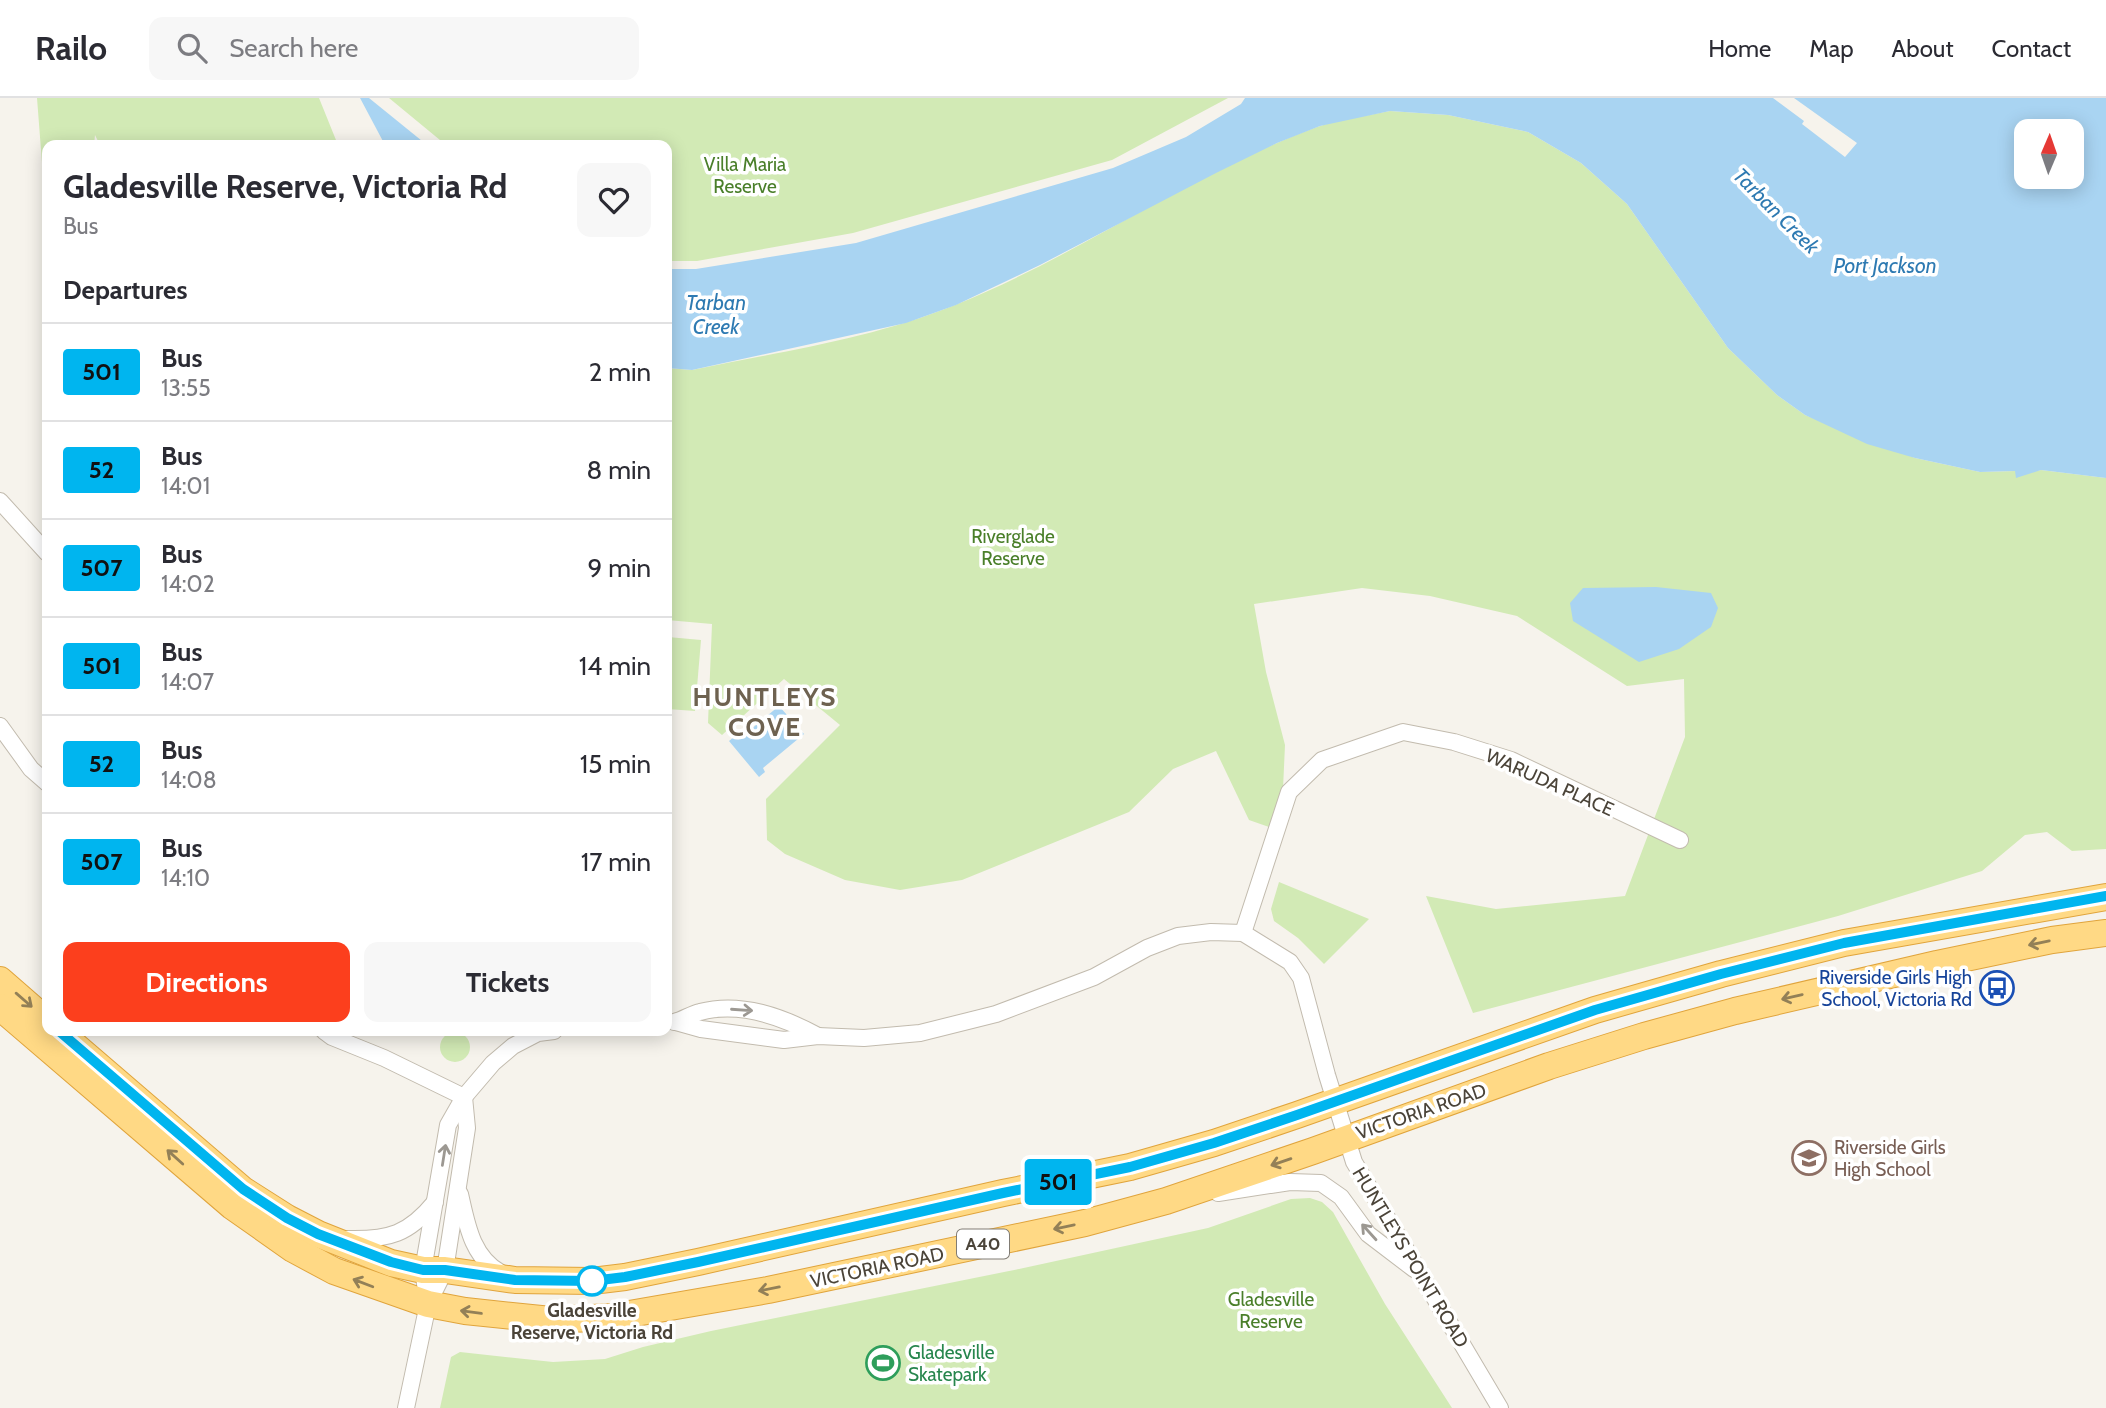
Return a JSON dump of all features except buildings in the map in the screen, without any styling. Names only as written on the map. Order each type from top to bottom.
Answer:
[{"type":"highway","name":"VICTORIA ROAD","points":[[64,1036],[243,1189],[287,1218],[318,1234],[391,1262],[434,1270],[515,1280],[559,1281],[625,1277],[1130,1167],[1214,1143],[1583,1014],[1745,968],[1905,931],[2106,897]]},
{"type":"highway","name":"VICTORIA ROAD","points":[[0,1007],[218,1195],[293,1249],[334,1271],[428,1304],[551,1321],[612,1317],[822,1279],[1085,1223],[1166,1201],[1549,1066],[1735,1011],[1937,964],[2052,940],[2106,933]]},
{"type":"highway","points":[[0,980],[42,1017]]},
{"type":"street","points":[[0,501],[42,547]]},
{"type":"street","points":[[0,726],[31,769],[42,779]]},
{"type":"street","name":"WARUDA PLACE","points":[[1243,933],[1289,792],[1322,760],[1403,732],[1454,741],[1511,760],[1680,840]]},
{"type":"street","points":[[672,1023],[784,1040],[818,1036],[864,1038],[920,1033],[996,1014],[1094,977],[1147,948],[1178,936],[1211,932],[1243,933]]},
{"type":"street","name":"HUNTLEYS POINT ROAD","points":[[1243,933],[1290,962],[1301,978],[1345,1138],[1358,1169],[1500,1408]]},
{"type":"street","points":[[672,1023],[701,1012],[753,1010],[789,1020],[818,1036]]},
{"type":"street","points":[[337,1036],[464,1097]]},
{"type":"street","points":[[434,1270],[436,1202],[448,1125],[464,1097],[493,1063],[513,1046],[532,1036]]},
{"type":"street","points":[[406,1408],[434,1270],[458,1185],[467,1128],[464,1097]]},
{"type":"street","points":[[1166,1201],[1290,1182],[1321,1183],[1342,1197],[1368,1234],[1422,1275]]},
{"type":"street","points":[[458,1185],[472,1239],[485,1263],[500,1273],[521,1279],[559,1281]]},
{"type":"street","points":[[318,1234],[372,1240],[393,1236],[407,1230],[436,1202]]},
{"type":"green space","points":[[37,98],[319,98],[336,140],[98,140],[95,135],[94,140],[42,140],[42,163]]},
{"type":"green space","name":"Villa Maria Reserve","points":[[389,98],[1228,98],[1112,160],[853,233],[697,261],[672,261],[672,140],[440,140]]},
{"type":"green space","name":"Riverglade Reserve","points":[[1390,111],[1448,115],[1528,132],[1581,163],[1627,204],[1728,348],[1777,395],[1805,415],[1915,458],[1980,472],[2016,471],[2016,475],[2041,470],[2106,478],[2106,849],[2072,851],[2047,832],[2025,835],[1982,871],[1838,916],[1473,1013],[1426,896],[1496,909],[1625,896],[1685,737],[1684,679],[1627,686],[1517,616],[1430,596],[1362,588],[1254,604],[1266,672],[1285,745],[1283,789],[1269,827],[1249,820],[1216,751],[1173,769],[1129,812],[962,880],[900,890],[845,880],[785,854],[767,840],[766,799],[840,725],[784,679],[722,735],[708,723],[712,624],[672,620],[672,368],[692,370],[791,350],[858,336],[923,317],[1047,263],[1225,167],[1317,127]]},
{"type":"green space","points":[[672,637],[701,640],[695,711],[672,709]]},
{"type":"green space","points":[[1279,882],[1369,919],[1324,964],[1298,938],[1274,921],[1271,909]]},
{"type":"green space","points":[[444,1036],[466,1036],[469,1053],[461,1061],[449,1061],[441,1053]]},
{"type":"green space","name":"Gladesville Reserve","points":[[1310,1198],[1322,1202],[1333,1212],[1385,1304],[1452,1408],[440,1408],[451,1357],[460,1352],[553,1362],[605,1359],[711,1331],[1208,1228],[1291,1199]]},
{"type":"water","points":[[360,98],[369,98],[421,140],[382,140]]},
{"type":"water","name":"Port Jackson","points":[[1245,98],[2106,98],[2106,478],[2041,470],[2016,478],[2015,471],[1980,472],[1867,444],[1805,415],[1777,395],[1728,348],[1627,204],[1581,163],[1528,132],[1448,115],[1390,111],[1320,126],[1277,143],[1040,265],[956,305],[906,323],[692,370],[672,368],[672,269],[696,269],[856,243],[1113,168],[1186,137],[1241,104]]},
{"type":"water","points":[[1656,587],[1711,593],[1718,608],[1711,627],[1679,649],[1639,662],[1573,621],[1570,603],[1583,588]]},
{"type":"water","points":[[779,706],[804,734],[763,768],[765,772],[759,777],[729,741],[735,736],[739,739]]},
{"type":"pier","points":[[1773,98],[1794,98],[1857,143],[1845,157]]},
{"type":"bus line","name":"501","points":[[65,1036],[243,1189],[287,1218],[318,1234],[391,1262],[423,1270],[445,1270],[515,1280],[592,1281],[698,1262],[1130,1167],[1297,1115],[1595,1010],[1721,974],[1844,943],[2106,896]]},
{"type":"place","name":"Riverside Girls High School, Victoria Rd","points":[[1997,988]]},
{"type":"place","name":"Riverside Girls High School","points":[[1809,1158]]},
{"type":"place","name":"Gladesville Reserve, Victoria Rd","points":[[592,1281]]},
{"type":"place","name":"Gladesville Skatepark","points":[[883,1363]]},
{"type":"district","name":"HUNTLEYS COVE","points":[[765,712]]},
{"type":"water label","name":"Tarban Creek","points":[[1776,211]]},
{"type":"water label","name":"Tarban Creek","points":[[716,315]]}]
